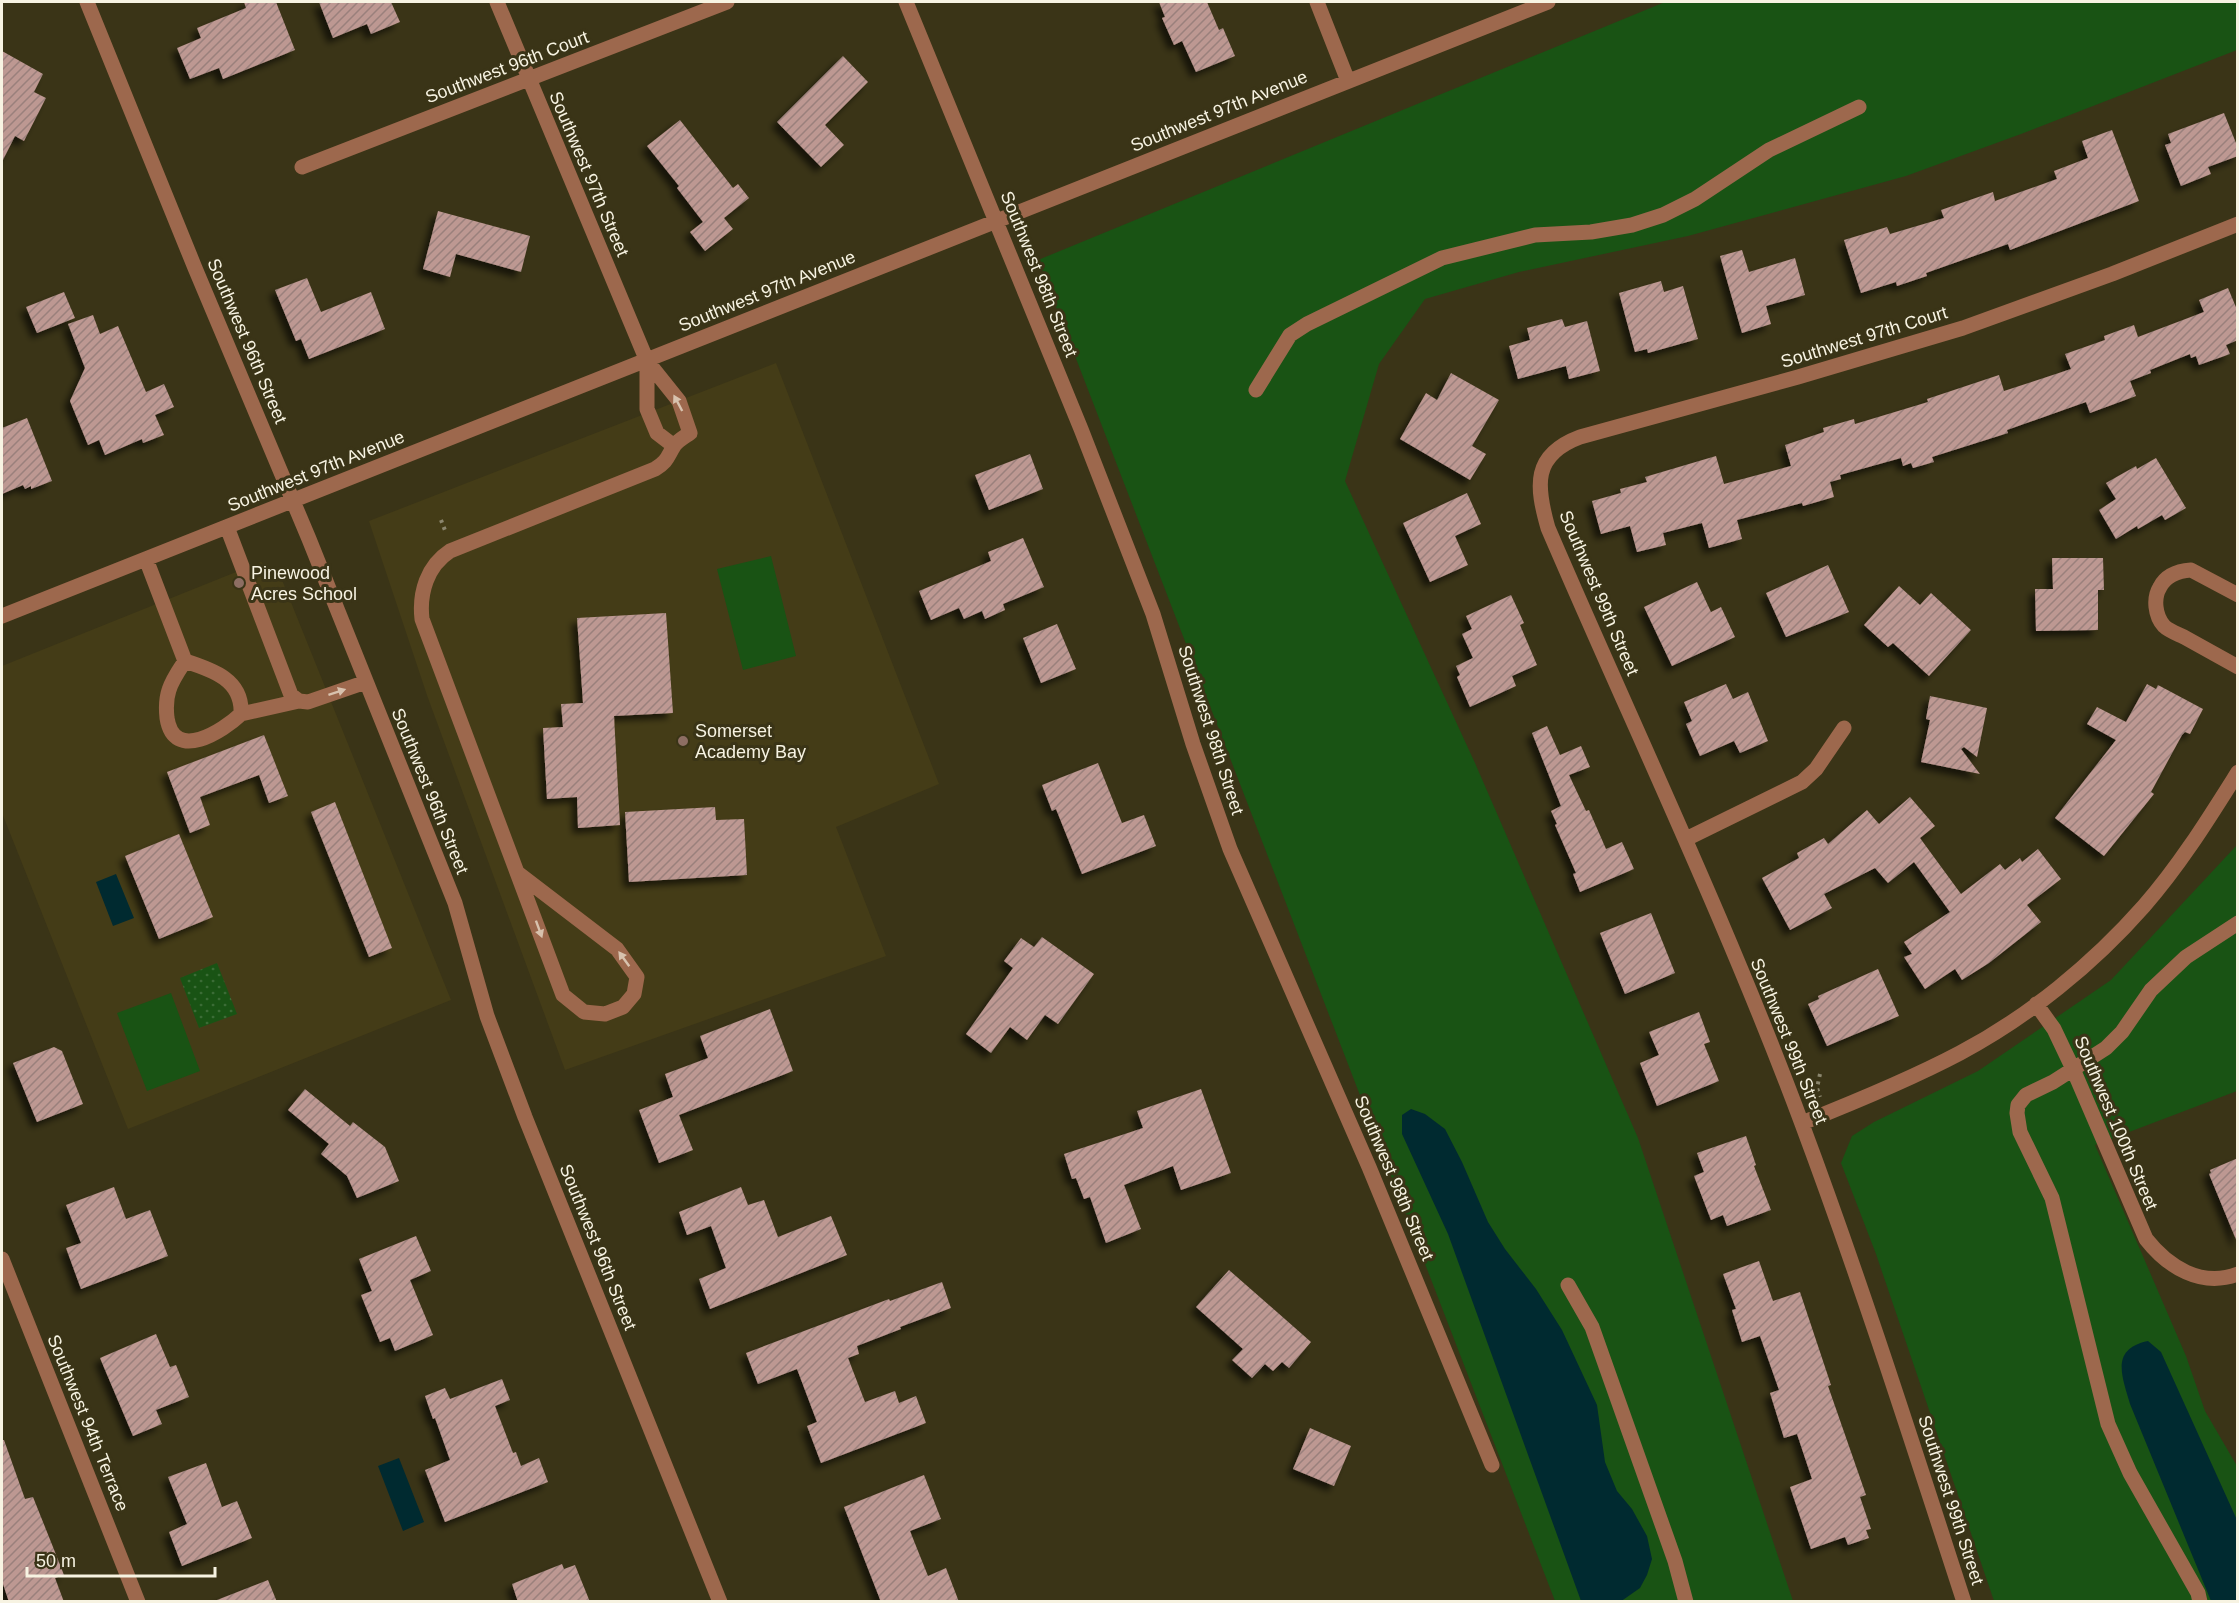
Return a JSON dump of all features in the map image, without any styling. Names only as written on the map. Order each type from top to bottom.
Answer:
[{"type":"street","name":"Southwest 96th Street","points":[[87,2],[199,279],[293,501],[455,903],[488,1016],[525,1117],[720,1602]]},
{"type":"street","name":"Southwest 97th Street","points":[[497,2],[646,361]]},
{"type":"street","name":"Southwest 96th Court","points":[[302,167],[727,2]]},
{"type":"street","name":"Southwest 98th Street","points":[[906,2],[1081,429],[1153,614],[1193,744],[1230,849],[1369,1167],[1492,1465]]},
{"type":"street","points":[[1317,2],[1348,81]]},
{"type":"street","name":"Southwest 97th Avenue","points":[[2,616],[1548,2]]},
{"type":"street","points":[[1256,390],[1290,335],[1307,324],[1432,262],[1535,235],[1591,232],[1632,225],[1654,218],[1695,199],[1784,142],[1859,107]]},
{"type":"street","name":"Southwest 97th Court","points":[[1543,508],[1540,482],[1544,464],[1550,455],[1568,442],[1963,328],[2112,274],[2238,224]]},
{"type":"street","points":[[646,361],[647,409],[657,434],[674,446]]},
{"type":"street","points":[[519,874],[617,949],[637,977],[634,994],[623,1007],[605,1014],[584,1012],[563,995],[422,619],[421,605],[424,585],[435,564],[450,551],[655,469],[669,457],[674,446],[690,433],[679,401],[646,361]]},
{"type":"street","name":"Southwest 99th Street","points":[[1543,508],[1548,528],[1686,839],[1802,1123],[1964,1602]]},
{"type":"street","points":[[227,527],[291,695],[304,701]]},
{"type":"street","points":[[146,559],[185,661],[223,677],[237,690],[242,701],[242,714]]},
{"type":"street","points":[[2238,595],[2191,570],[2174,574],[2163,582],[2156,593],[2157,613],[2165,627],[2238,667]]},
{"type":"street","points":[[185,661],[169,690],[166,702],[168,725],[173,734],[186,740],[209,737],[242,714],[304,701],[366,682]]},
{"type":"street","points":[[1686,839],[1802,782],[1816,769],[1844,728]]},
{"type":"street","points":[[1802,1123],[1896,1084],[1961,1052],[2036,1004],[2093,957],[2144,907],[2198,836],[2238,772]]},
{"type":"street","points":[[2200,1602],[2198,1593],[2130,1473],[2108,1424],[2052,1198],[2020,1132],[2017,1113],[2021,1099],[2106,1048],[2122,1032],[2151,990],[2186,957],[2238,923]]},
{"type":"street","name":"Southwest 100th Street","points":[[2036,1004],[2054,1029],[2073,1069],[2145,1239],[2160,1256],[2193,1276],[2220,1279],[2238,1274]]},
{"type":"street","name":"Southwest 94th Terrace","points":[[2,1259],[138,1602]]},
{"type":"street","points":[[1568,1285],[1592,1327],[1675,1561],[1686,1602]]},
{"type":"path","points":[[441,520],[448,537]]},
{"type":"path","points":[[1817,1088],[1820,1074]]},
{"type":"shaded area","name":"Somerset Academy Bay","points":[[776,363],[939,784],[836,827],[886,956],[565,1070],[428,698],[369,521]]},
{"type":"shaded area","points":[[261,562],[280,575],[451,1000],[128,1129],[2,813],[2,666]]},
{"type":"green space","points":[[1665,2],[2237,2],[2237,50],[2021,134],[1906,176],[1688,236],[1519,272],[1425,299],[1379,364],[1345,481],[1475,763],[1638,1138],[1793,1601],[1555,1601],[1038,260]]},
{"type":"green space","points":[[771,556],[796,656],[743,670],[717,569]]},
{"type":"green space","points":[[2237,845],[2237,1091],[2095,1145],[2186,1356],[2205,1411],[2237,1466],[2237,1601],[1994,1601],[1876,1254],[1841,1163],[1852,1136],[1874,1122],[1978,1071],[2111,980]]},
{"type":"green space","points":[[217,963],[237,1014],[199,1028],[180,978]]},
{"type":"green space","points":[[171,993],[200,1071],[147,1091],[117,1013]]},
{"type":"water","points":[[116,874],[134,918],[113,926],[96,882]]},
{"type":"water","points":[[1411,1109],[1425,1114],[1445,1129],[1488,1222],[1562,1330],[1597,1405],[1605,1462],[1617,1491],[1632,1509],[1647,1536],[1652,1559],[1640,1588],[1620,1602],[1581,1601],[1448,1234],[1402,1134],[1402,1115]]},
{"type":"water","points":[[2148,1341],[2161,1352],[2237,1520],[2237,1601],[2211,1601],[2130,1404],[2122,1374],[2123,1357],[2128,1350]]},
{"type":"water","points":[[399,1458],[424,1522],[403,1531],[378,1466]]},
{"type":"building","points":[[244,2],[276,2],[295,50],[223,79],[219,68],[190,79],[177,48],[201,38],[197,28],[246,8]]},
{"type":"building","points":[[319,2],[391,2],[400,22],[371,34],[367,24],[333,38]]},
{"type":"building","points":[[1159,2],[1207,2],[1219,30],[1223,28],[1235,56],[1196,72],[1182,41],[1174,45],[1162,18],[1165,17]]},
{"type":"building","points":[[2,51],[43,74],[34,92],[46,98],[24,141],[15,136],[2,162]]},
{"type":"building","points":[[843,56],[868,82],[825,125],[844,145],[821,167],[777,122]]},
{"type":"building","points":[[2224,113],[2238,148],[2238,156],[2208,167],[2211,174],[2181,186],[2165,145],[2171,143],[2168,134]]},
{"type":"building","points":[[680,120],[733,188],[738,184],[749,198],[724,218],[733,229],[705,251],[690,232],[703,222],[677,188],[679,186],[647,146]]},
{"type":"building","points":[[2112,130],[2139,201],[2010,250],[2008,244],[1926,273],[1927,276],[1897,286],[1896,282],[1861,293],[1844,240],[1887,227],[1890,234],[1944,218],[1941,210],[1993,192],[1995,201],[2057,179],[2054,171],[2088,158],[2082,141]]},
{"type":"building","points":[[438,211],[530,236],[521,272],[456,254],[450,277],[423,269]]},
{"type":"building","points":[[1742,250],[1749,272],[1795,258],[1805,295],[1766,306],[1771,324],[1742,333],[1720,256]]},
{"type":"building","points":[[307,278],[321,312],[371,292],[385,329],[309,359],[301,339],[296,341],[275,290]]},
{"type":"building","points":[[1661,281],[1664,292],[1683,286],[1698,339],[1648,353],[1647,349],[1635,352],[1619,293]]},
{"type":"building","points":[[2228,288],[2238,312],[2238,340],[2226,345],[2230,354],[2199,365],[2196,356],[2191,358],[2190,354],[2150,370],[2151,373],[2130,381],[2136,396],[2090,413],[2086,402],[2007,430],[2008,433],[1932,457],[1934,462],[1913,468],[1911,463],[1903,466],[1901,458],[1840,475],[1841,479],[1830,482],[1834,497],[1737,520],[1742,539],[1709,548],[1702,523],[1663,533],[1666,545],[1637,552],[1630,526],[1601,534],[1592,501],[1621,493],[1620,489],[1647,482],[1645,477],[1716,456],[1724,484],[1791,466],[1785,445],[1824,432],[1823,428],[1854,419],[1855,424],[1928,402],[1927,399],[1999,375],[2004,391],[2071,369],[2065,354],[2105,340],[2104,336],[2134,325],[2138,337],[2204,312],[2199,300]]},
{"type":"building","points":[[64,292],[75,318],[37,333],[26,307]]},
{"type":"building","points":[[93,315],[100,334],[118,326],[146,392],[164,384],[174,407],[155,415],[164,435],[143,443],[142,439],[105,455],[99,440],[88,445],[70,401],[85,368],[68,324]]},
{"type":"building","points":[[1562,319],[1565,327],[1587,321],[1600,371],[1569,379],[1566,366],[1518,379],[1509,346],[1530,340],[1527,328]]},
{"type":"building","points":[[1451,373],[1499,400],[1472,446],[1486,454],[1470,480],[1400,439],[1426,393],[1437,400]]},
{"type":"building","points":[[27,418],[52,481],[31,489],[31,486],[25,489],[23,485],[2,494],[2,428]]},
{"type":"building","points":[[1030,454],[1043,489],[989,510],[975,475]]},
{"type":"building","points":[[2156,458],[2186,508],[2165,520],[2162,515],[2138,529],[2137,526],[2116,539],[2099,510],[2116,499],[2106,483]]},
{"type":"building","points":[[1467,493],[1481,524],[1455,536],[1468,565],[1430,582],[1403,523]]},
{"type":"building","points":[[1023,538],[1044,587],[1003,604],[1005,610],[985,619],[982,611],[964,619],[959,608],[931,620],[919,591],[991,561],[988,552]]},
{"type":"building","points":[[2052,558],[2103,558],[2104,590],[2098,590],[2098,630],[2036,631],[2035,589],[2053,589]]},
{"type":"building","points":[[1828,565],[1849,612],[1786,637],[1766,593]]},
{"type":"building","points":[[1697,582],[1711,612],[1721,607],[1735,637],[1672,666],[1644,607]]},
{"type":"building","points":[[1899,586],[1920,605],[1931,593],[1971,630],[1929,676],[1893,643],[1888,647],[1864,625]]},
{"type":"building","points":[[1511,595],[1524,623],[1520,625],[1537,665],[1512,676],[1516,686],[1470,707],[1457,677],[1460,675],[1456,666],[1473,658],[1462,634],[1472,629],[1466,616]]},
{"type":"building","points":[[666,613],[673,713],[614,716],[620,825],[578,828],[577,797],[547,799],[543,728],[563,727],[561,704],[583,703],[577,618]]},
{"type":"building","points":[[1057,624],[1076,669],[1041,683],[1023,638]]},
{"type":"building","points":[[1726,684],[1733,699],[1748,692],[1768,741],[1740,753],[1734,741],[1700,756],[1686,724],[1692,721],[1684,702]]},
{"type":"building","points":[[2147,684],[2156,689],[2158,685],[2203,709],[2190,734],[2185,732],[2182,735],[2151,792],[2154,794],[2104,856],[2055,818],[2116,740],[2087,724],[2097,707],[2126,722]]},
{"type":"building","points":[[1930,696],[1987,708],[1977,757],[1964,747],[1961,749],[1980,774],[1921,762],[1930,720],[1926,719]]},
{"type":"building","points":[[1547,726],[1560,755],[1581,746],[1590,767],[1569,775],[1586,811],[1589,810],[1606,849],[1622,842],[1634,869],[1580,892],[1573,874],[1576,873],[1551,811],[1561,806],[1532,733]]},
{"type":"building","points":[[264,735],[288,796],[269,803],[259,775],[200,797],[210,825],[190,833],[167,772]]},
{"type":"building","points":[[1098,763],[1122,823],[1144,815],[1156,846],[1082,874],[1056,809],[1052,811],[1042,785]]},
{"type":"building","points":[[1910,797],[1935,826],[1920,838],[1961,894],[2000,864],[2005,870],[2020,858],[2022,862],[2038,849],[2061,879],[2027,905],[2041,922],[1989,963],[1962,980],[1955,969],[1925,989],[1904,957],[1912,954],[1904,942],[1950,912],[1914,862],[1888,883],[1875,868],[1824,894],[1832,908],[1790,930],[1762,878],[1799,858],[1797,853],[1824,838],[1828,844],[1867,810],[1879,824]]},
{"type":"building","points":[[335,802],[392,948],[369,957],[311,812]]},
{"type":"building","points":[[715,807],[716,820],[744,819],[747,875],[629,882],[625,812]]},
{"type":"building","points":[[179,834],[213,917],[159,939],[125,856]]},
{"type":"building","points":[[1651,913],[1675,973],[1625,994],[1600,933]]},
{"type":"building","points":[[1042,937],[1094,974],[1058,1024],[1045,1015],[1027,1040],[1010,1027],[991,1053],[966,1034],[1013,968],[1004,961],[1021,938],[1034,947]]},
{"type":"building","points":[[1878,969],[1899,1016],[1827,1046],[1808,1004],[1819,999],[1818,996]]},
{"type":"building","points":[[770,1009],[793,1071],[679,1115],[693,1150],[659,1163],[639,1110],[673,1097],[665,1074],[708,1058],[700,1036]]},
{"type":"building","points":[[1699,1012],[1710,1042],[1704,1044],[1719,1081],[1657,1106],[1640,1063],[1659,1055],[1649,1032]]},
{"type":"building","points":[[54,1047],[62,1051],[83,1104],[37,1122],[13,1063]]},
{"type":"building","points":[[305,1089],[350,1126],[353,1122],[385,1147],[399,1181],[357,1198],[347,1176],[321,1154],[329,1144],[288,1110]]},
{"type":"building","points":[[1201,1089],[1231,1173],[1181,1190],[1173,1166],[1124,1185],[1141,1229],[1106,1243],[1090,1197],[1084,1199],[1076,1178],[1072,1179],[1064,1154],[1143,1128],[1137,1111]]},
{"type":"building","points":[[1746,1136],[1756,1165],[1754,1166],[1771,1210],[1727,1226],[1723,1215],[1711,1220],[1694,1176],[1704,1172],[1697,1153]]},
{"type":"building","points":[[2238,1158],[2237,1242],[2209,1174],[2210,1170]]},
{"type":"building","points":[[114,1187],[126,1219],[150,1210],[168,1256],[81,1289],[66,1248],[81,1243],[66,1205]]},
{"type":"building","points":[[741,1187],[748,1205],[764,1200],[778,1237],[831,1216],[847,1255],[710,1309],[699,1279],[726,1268],[711,1226],[687,1235],[679,1212]]},
{"type":"building","points":[[416,1236],[431,1271],[410,1280],[433,1335],[395,1351],[390,1338],[380,1342],[361,1295],[372,1291],[359,1259]]},
{"type":"building","points":[[1759,1261],[1773,1301],[1800,1292],[1831,1385],[1828,1386],[1866,1495],[1860,1497],[1871,1529],[1866,1530],[1869,1538],[1848,1545],[1845,1537],[1811,1549],[1790,1487],[1812,1479],[1797,1434],[1784,1438],[1770,1393],[1779,1390],[1760,1336],[1742,1342],[1732,1310],[1736,1309],[1723,1274]]},
{"type":"building","points":[[1229,1270],[1311,1342],[1289,1368],[1282,1362],[1273,1371],[1265,1364],[1252,1378],[1232,1360],[1243,1349],[1196,1307]]},
{"type":"building","points":[[942,1282],[951,1308],[857,1346],[859,1354],[848,1358],[865,1402],[895,1391],[899,1403],[916,1396],[926,1423],[821,1463],[807,1426],[817,1422],[797,1369],[758,1384],[746,1353],[889,1299],[890,1301]]},
{"type":"building","points":[[156,1334],[170,1367],[176,1365],[189,1397],[156,1410],[162,1424],[133,1436],[100,1358]]},
{"type":"building","points":[[502,1379],[510,1400],[495,1406],[513,1453],[516,1452],[521,1466],[539,1458],[548,1482],[445,1522],[425,1470],[450,1460],[425,1396],[445,1388],[450,1399]]},
{"type":"building","points":[[1310,1428],[1351,1446],[1334,1486],[1293,1469]]},
{"type":"building","points":[[2,1440],[4,1440],[25,1499],[33,1497],[64,1575],[55,1578],[64,1602],[9,1602],[2,1581]]},
{"type":"building","points":[[206,1463],[222,1507],[237,1501],[252,1538],[182,1566],[169,1532],[187,1524],[168,1477]]},
{"type":"building","points":[[924,1475],[941,1519],[910,1531],[928,1576],[946,1568],[959,1602],[881,1602],[844,1507]]},
{"type":"building","points":[[562,1564],[564,1569],[575,1565],[590,1602],[518,1602],[512,1584]]},
{"type":"building","points":[[268,1580],[277,1602],[217,1602],[217,1600]]},
{"type":"place","name":"Pinewood Acres School","points":[[239,583]]},
{"type":"place","name":"Somerset Academy Bay","points":[[683,741]]}]
